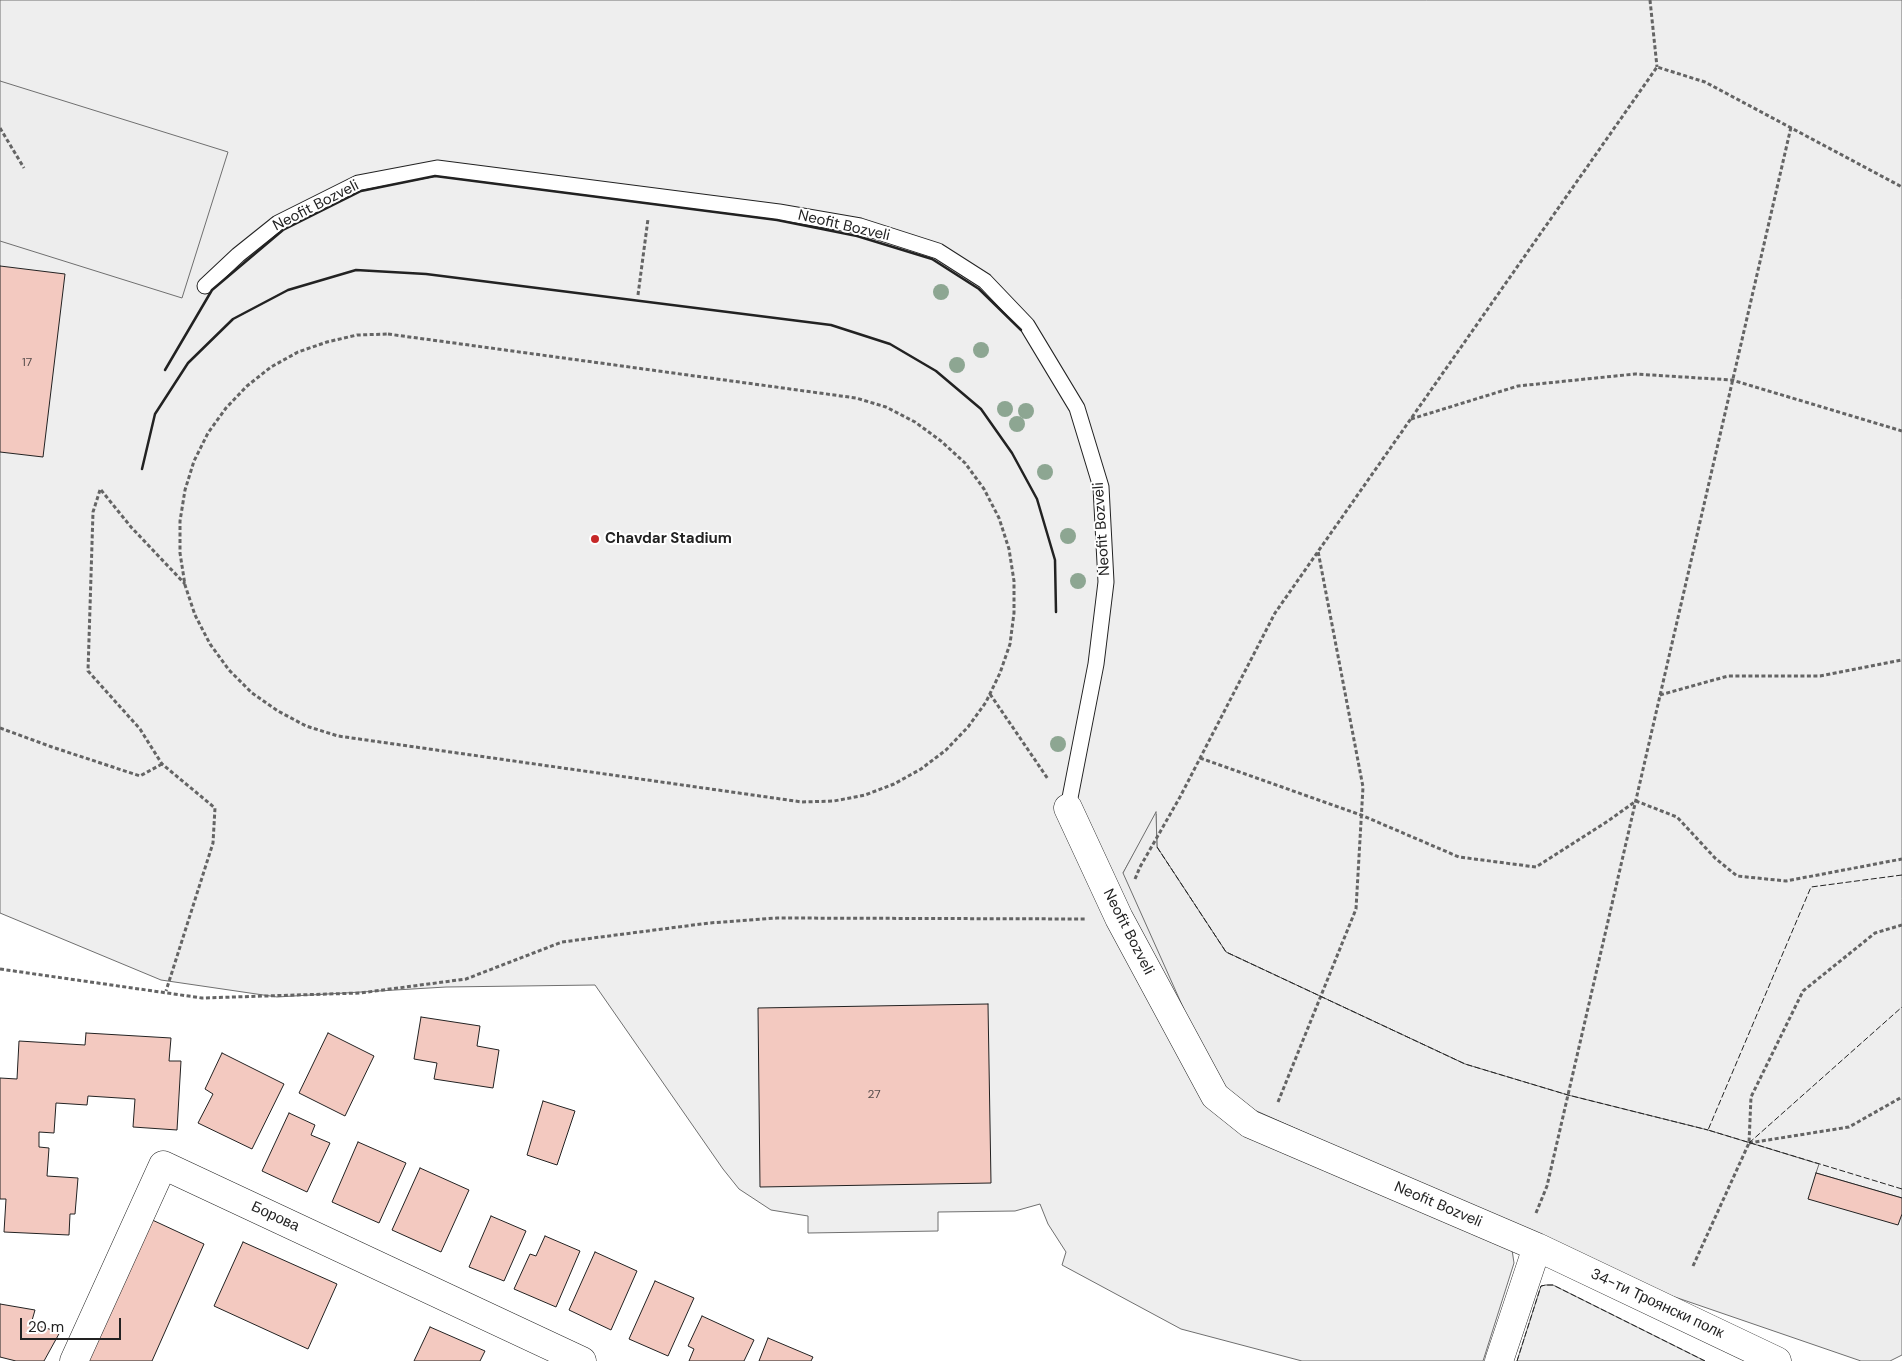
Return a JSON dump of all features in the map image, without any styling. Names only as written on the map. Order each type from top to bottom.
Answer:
[{"type":"street","name":"Neofit Bozveli","points":[[1068,808],[1119,918],[1215,1096],[1250,1124],[1530,1244]]},
{"type":"street","name":"Борова","points":[[74,1361],[163,1165],[582,1361]]},
{"type":"street","points":[[1499,1361],[1530,1244]]},
{"type":"street","name":"34-ти Троянски полк","points":[[1530,1244],[1777,1361]]},
{"type":"lane","name":"Neofit Bozveli","points":[[205,286],[238,255],[278,223],[358,183],[436,168],[779,212],[860,226],[938,251],[985,281],[1027,325],[1076,408],[1101,487],[1106,582],[1096,664],[1068,808]]},
{"type":"path","points":[[0,969],[166,991],[202,998],[360,993],[466,979],[562,942],[708,923],[777,918],[1119,918],[1140,867],[1200,758],[1275,613],[1657,67],[1650,0]]},
{"type":"path","points":[[1657,67],[1705,82],[1902,187]]},
{"type":"path","points":[[1530,1244],[1547,1186],[1791,127]]},
{"type":"path","points":[[0,128],[24,168]]},
{"type":"path","points":[[638,295],[648,214]]},
{"type":"path","points":[[388,334],[856,398],[886,408],[915,422],[941,440],[965,463],[984,490],[999,518],[1008,549],[1014,581],[1014,613],[1010,644],[990,694],[968,727],[946,750],[921,769],[894,784],[865,795],[834,801],[802,802],[338,736],[306,726],[278,712],[252,693],[229,670],[206,637],[195,615],[185,585],[180,553],[180,520],[186,490],[194,461],[208,434],[226,408],[247,386],[265,372],[298,352],[327,342],[357,335],[388,334]]},
{"type":"path","points":[[1410,419],[1518,386],[1635,374],[1732,380],[1902,431]]},
{"type":"path","points":[[166,991],[213,843],[216,808],[162,764],[140,729],[88,671],[93,512],[100,490],[131,527],[185,585]]},
{"type":"path","points":[[1267,1131],[1356,909],[1363,787],[1318,551]]},
{"type":"path","points":[[1660,695],[1728,676],[1820,676],[1902,660]]},
{"type":"path","points":[[990,694],[1068,808]]},
{"type":"path","points":[[0,728],[140,776],[162,764]]},
{"type":"path","points":[[1200,758],[1361,815],[1459,857],[1536,867],[1636,801]]},
{"type":"path","points":[[1636,801],[1677,817],[1715,858],[1737,876],[1786,881],[1902,859]]},
{"type":"path","points":[[1693,1266],[1749,1143],[1751,1097],[1803,991],[1875,933],[1902,925]]},
{"type":"path","points":[[1749,1143],[1849,1127],[1902,1097]]},
{"type":"shaded area","points":[[0,0],[1902,0],[1902,1198],[1795,1245],[1465,1064],[1226,952],[1157,847],[1156,814],[1123,873],[1508,1223],[1514,1263],[1483,1361],[1302,1361],[1181,1329],[1062,1265],[1066,1252],[1048,1224],[1040,1204],[1015,1211],[938,1212],[938,1231],[808,1233],[808,1216],[771,1210],[739,1189],[723,1169],[595,985],[446,987],[277,997],[161,980],[0,913]]},
{"type":"shaded area","points":[[0,81],[228,152],[182,298],[0,241]]},
{"type":"shaded area","points":[[1156,812],[1157,847],[1226,952],[1465,1064],[1568,1095],[1708,1130],[1819,1164],[1816,1173],[1902,1198],[1902,1355],[1890,1361],[1861,1361],[1669,1295],[1243,1105],[1212,1072],[1123,873]]},
{"type":"shaded area","points":[[1553,1285],[1705,1361],[1517,1361],[1541,1286]]},
{"type":"building","points":[[0,266],[65,274],[43,457],[0,452]]},
{"type":"building","points":[[988,1004],[991,1183],[760,1187],[758,1008]]},
{"type":"building","points":[[421,1017],[480,1026],[477,1046],[499,1050],[493,1088],[434,1079],[437,1063],[414,1059]]},
{"type":"building","points":[[86,1033],[171,1038],[169,1061],[181,1061],[177,1130],[133,1127],[135,1099],[88,1096],[87,1105],[56,1103],[54,1133],[39,1132],[39,1147],[49,1148],[47,1176],[78,1178],[75,1214],[70,1214],[69,1235],[4,1232],[6,1199],[0,1199],[0,1078],[17,1079],[19,1041],[85,1045]]},
{"type":"building","points":[[328,1033],[374,1056],[345,1116],[299,1093]]},
{"type":"building","points":[[222,1053],[284,1084],[252,1149],[198,1123],[213,1094],[205,1089]]},
{"type":"building","points":[[543,1101],[575,1111],[557,1165],[527,1155]]},
{"type":"building","points":[[289,1113],[315,1125],[311,1135],[330,1143],[307,1192],[262,1171]]},
{"type":"building","points":[[358,1142],[406,1163],[379,1223],[332,1202]]},
{"type":"building","points":[[420,1168],[469,1190],[441,1252],[392,1230]]},
{"type":"building","points":[[1816,1173],[1902,1198],[1902,1214],[1898,1225],[1808,1199]]},
{"type":"building","points":[[491,1216],[526,1231],[504,1281],[469,1267]]},
{"type":"building","points":[[148,1218],[204,1244],[152,1361],[83,1361]]},
{"type":"building","points":[[545,1236],[580,1251],[556,1307],[514,1289],[530,1254],[536,1256]]},
{"type":"building","points":[[243,1242],[337,1284],[308,1349],[214,1306]]},
{"type":"building","points":[[595,1252],[637,1271],[611,1330],[569,1310]]},
{"type":"building","points":[[655,1281],[694,1298],[668,1356],[629,1339]]},
{"type":"building","points":[[0,1304],[35,1310],[31,1324],[60,1332],[44,1361],[16,1361],[0,1357]]},
{"type":"building","points":[[702,1316],[754,1340],[744,1361],[689,1361],[694,1349],[688,1346]]},
{"type":"building","points":[[430,1327],[485,1351],[480,1361],[414,1361]]},
{"type":"building","points":[[768,1338],[813,1357],[811,1361],[759,1361]]},
{"type":"fence","points":[[1157,847],[1226,952],[1465,1064],[1568,1095],[1708,1130]]},
{"type":"fence","points":[[1902,875],[1811,887],[1708,1130],[1902,1189]]},
{"type":"fence","points":[[1749,1143],[1902,1007]]},
{"type":"fence","points":[[1517,1361],[1541,1286],[1546,1285],[1553,1285],[1705,1361]]},
{"type":"wall","points":[[165,370],[212,290],[283,230],[361,191],[435,176],[777,220],[857,236],[932,259],[979,289],[1021,330]]},
{"type":"wall","points":[[142,469],[155,414],[188,363],[233,319],[288,290],[356,270],[426,274],[831,325],[890,344],[936,371],[981,409],[1012,453],[1037,499],[1055,560],[1056,612]]},
{"type":"place","name":"Chavdar Stadium","points":[[595,539]]}]
